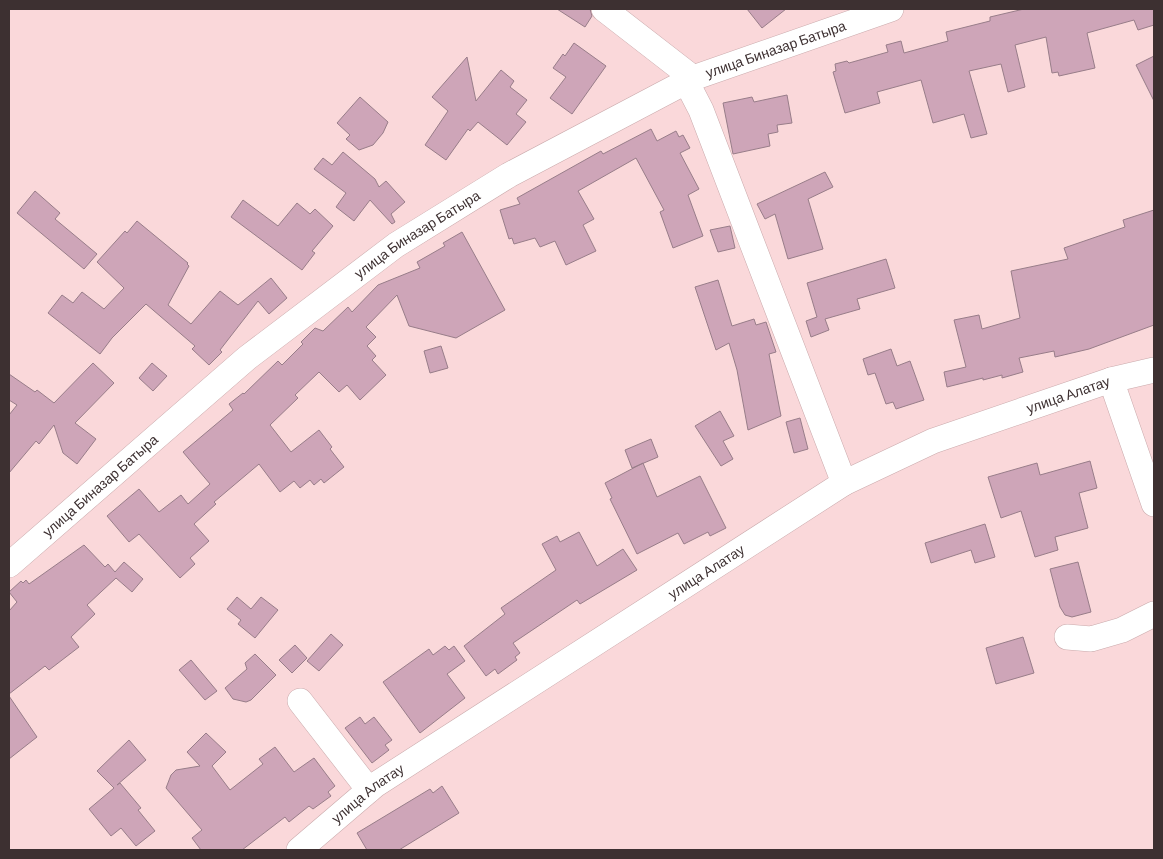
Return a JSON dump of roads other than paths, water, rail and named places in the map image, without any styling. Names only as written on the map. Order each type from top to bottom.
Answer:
[{"type":"street","points":[[604,9],[689,80],[844,483]]},
{"type":"street","name":"улица Биназар Батыра","points":[[9,565],[248,358],[396,245],[509,175],[689,80],[891,9]]},
{"type":"street","name":"улица Алатау","points":[[299,850],[369,790],[844,483],[933,441],[1111,380],[1154,370]]},
{"type":"street","points":[[1111,380],[1154,504]]},
{"type":"street","points":[[1067,637],[1091,639],[1122,630],[1154,614]]},
{"type":"street","points":[[300,702],[369,790]]}]
